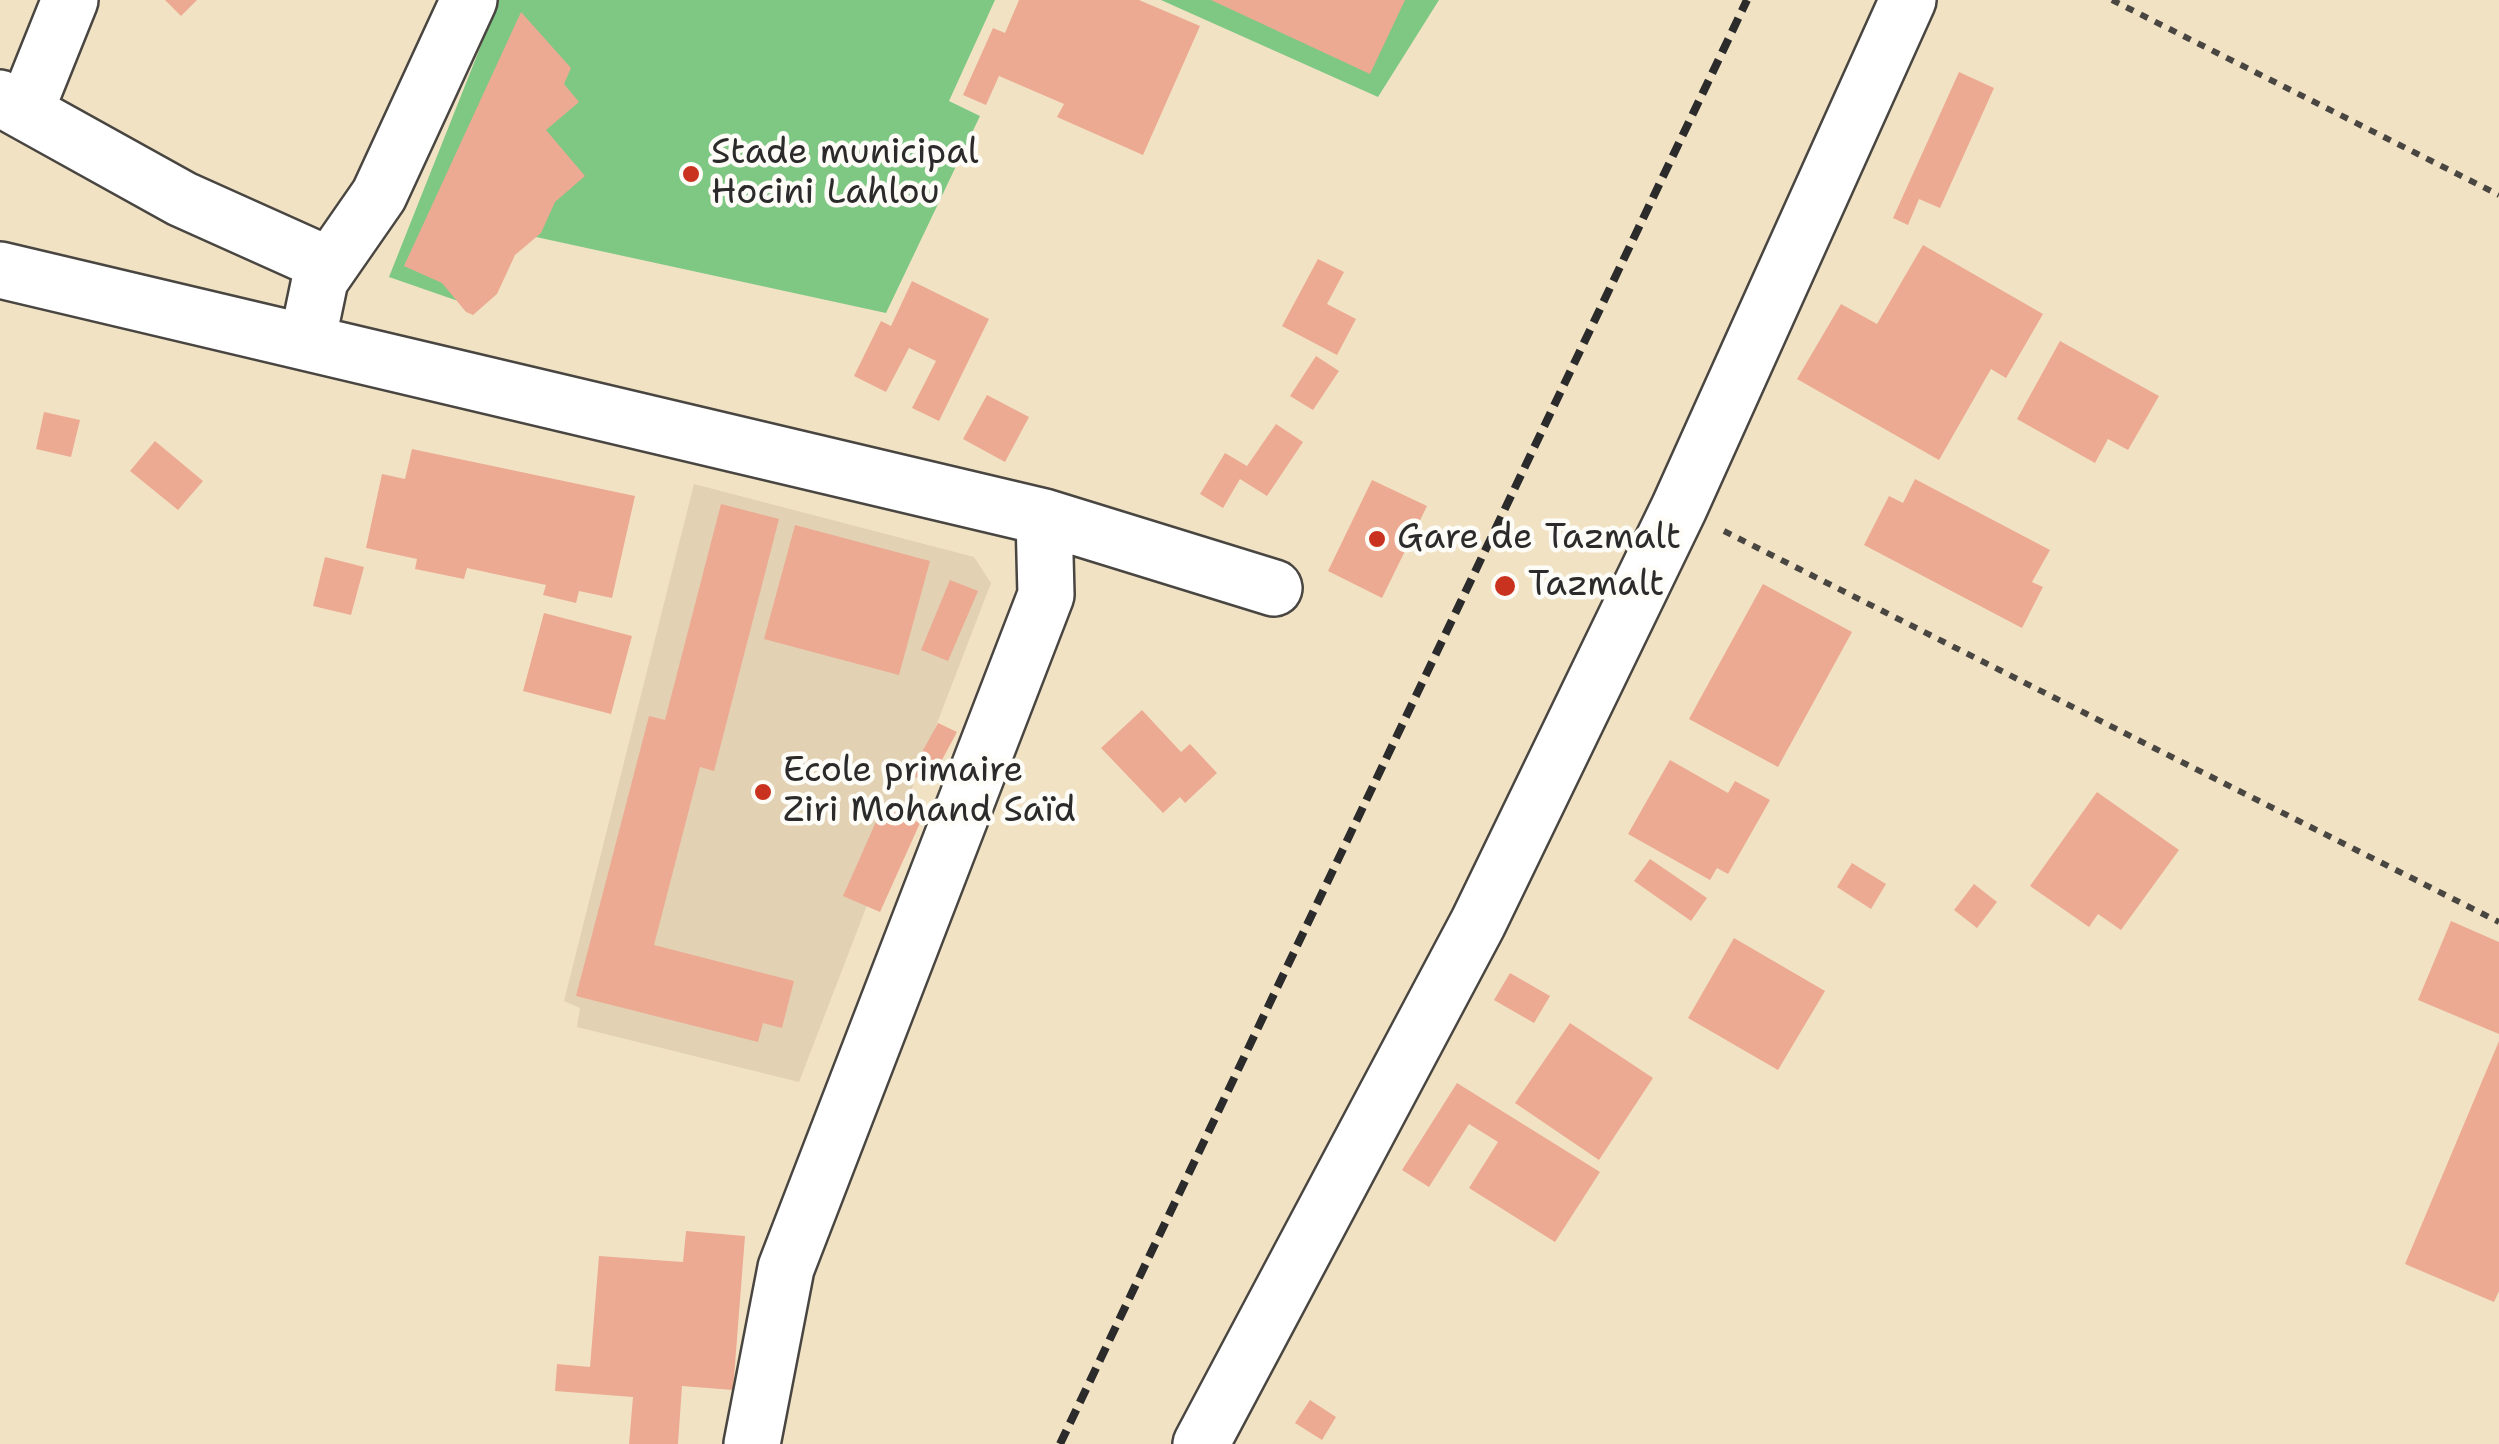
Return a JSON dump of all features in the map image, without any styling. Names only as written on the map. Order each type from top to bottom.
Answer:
[{"type":"street","points":[[70,0],[12,105],[182,199],[330,265]]},
{"type":"street","points":[[306,342],[320,280],[379,195],[469,0]]},
{"type":"street","points":[[1201,1444],[1478,923],[1679,508],[1908,0]]},
{"type":"street","points":[[0,270],[1044,517],[1274,588]]},
{"type":"street","points":[[752,1444],[786,1268],[1046,595],[1044,517]]},
{"type":"path","points":[[2112,0],[2499,195]]},
{"type":"path","points":[[1679,508],[2499,922]]},
{"type":"shaded area","name":"Ecole primaire Ziri Mohand Saïd","points":[[694,484],[974,557],[991,583],[799,1082],[577,1027],[580,1008],[564,1001]]},
{"type":"green space","name":"Stade municipal Hocini Lahlou","points":[[499,0],[995,0],[949,101],[980,116],[886,313],[513,232],[461,302],[389,277]]},
{"type":"green space","points":[[1161,0],[1439,0],[1378,97]]},
{"type":"building","points":[[165,0],[197,0],[181,16]]},
{"type":"building","points":[[1019,0],[1139,0],[1200,26],[1143,155],[1057,117],[1064,104],[999,76],[986,105],[963,95],[993,28],[1005,33]]},
{"type":"building","points":[[1211,0],[1405,0],[1370,74]]},
{"type":"building","points":[[521,12],[571,68],[564,84],[579,102],[546,130],[585,176],[555,202],[541,233],[515,255],[497,294],[473,315],[442,283],[404,266]]},
{"type":"building","points":[[1959,72],[1994,88],[1940,208],[1919,199],[1908,225],[1893,218]]},
{"type":"building","points":[[1923,245],[2043,314],[2006,378],[1991,369],[1939,460],[1797,379],[1841,304],[1877,324]]},
{"type":"building","points":[[1318,259],[1344,272],[1327,304],[1356,319],[1337,355],[1282,326]]},
{"type":"building","points":[[912,281],[989,319],[939,421],[912,408],[936,361],[909,348],[886,392],[854,376],[881,321],[891,326]]},
{"type":"building","points":[[2060,341],[2159,396],[2128,450],[2108,439],[2095,463],[2017,419]]},
{"type":"building","points":[[1316,356],[1339,371],[1313,410],[1290,396]]},
{"type":"building","points":[[987,395],[1029,417],[1005,462],[963,439]]},
{"type":"building","points":[[44,412],[80,420],[71,457],[36,449]]},
{"type":"building","points":[[1276,424],[1303,442],[1267,496],[1240,479],[1223,508],[1200,494],[1225,453],[1247,466]]},
{"type":"building","points":[[155,441],[203,481],[178,510],[130,471]]},
{"type":"building","points":[[412,449],[635,496],[612,598],[579,591],[576,603],[543,595],[546,585],[467,568],[464,579],[415,569],[417,559],[366,548],[382,474],[405,479]]},
{"type":"building","points":[[1915,479],[2050,550],[2032,582],[2043,587],[2022,628],[1864,545],[1889,496],[1903,503]]},
{"type":"building","name":"Gare de Tazmalt","points":[[1372,480],[1427,506],[1382,598],[1328,571]]},
{"type":"building","points":[[721,504],[779,519],[714,771],[700,767],[654,945],[794,981],[782,1028],[763,1023],[758,1042],[576,996],[649,716],[665,720]]},
{"type":"building","points":[[795,525],[930,561],[899,675],[764,639]]},
{"type":"building","points":[[325,557],[364,567],[351,615],[313,606]]},
{"type":"building","points":[[950,580],[978,591],[948,661],[921,650]]},
{"type":"building","points":[[1763,584],[1852,632],[1778,767],[1689,719]]},
{"type":"building","points":[[544,613],[632,636],[611,714],[523,691]]},
{"type":"building","points":[[1142,710],[1181,752],[1190,744],[1217,773],[1185,803],[1180,797],[1163,813],[1101,748]]},
{"type":"building","points":[[938,723],[957,732],[929,784],[910,774]]},
{"type":"building","points":[[1670,760],[1728,793],[1735,781],[1770,800],[1728,874],[1717,868],[1710,880],[1628,834]]},
{"type":"building","points":[[2097,792],[2179,850],[2121,930],[2098,914],[2089,927],[2030,886]]},
{"type":"building","points":[[883,806],[920,823],[880,912],[843,896]]},
{"type":"building","points":[[1650,859],[1707,898],[1691,921],[1634,881]]},
{"type":"building","points":[[1852,863],[1886,884],[1871,909],[1837,887]]},
{"type":"building","points":[[1974,884],[1997,902],[1977,928],[1954,910]]},
{"type":"building","points":[[2451,921],[2499,942],[2499,1034],[2418,1000]]},
{"type":"building","points":[[1734,938],[1825,991],[1778,1070],[1688,1018]]},
{"type":"building","points":[[1510,973],[1550,996],[1534,1023],[1494,1000]]},
{"type":"building","points":[[1570,1023],[1653,1078],[1599,1160],[1515,1103]]},
{"type":"building","points":[[2499,1041],[2499,1291],[2494,1302],[2405,1264]]},
{"type":"building","points":[[1457,1083],[1600,1172],[1555,1242],[1469,1188],[1498,1142],[1469,1124],[1429,1187],[1402,1170]]},
{"type":"building","points":[[686,1231],[745,1236],[733,1390],[682,1386],[678,1444],[629,1444],[633,1397],[555,1391],[557,1364],[590,1367],[599,1256],[683,1262]]},
{"type":"building","points":[[1310,1400],[1336,1417],[1322,1440],[1295,1423]]},
{"type":"railway","points":[[1060,1444],[1747,0]]},
{"type":"place","name":"Stade municipal Hocini Lahlou","points":[[691,174]]},
{"type":"place","name":"Gare de Tazmalt","points":[[1377,539]]},
{"type":"place","name":"Tazmalt","points":[[1505,586]]},
{"type":"place","name":"Ecole primaire Ziri Mohand Saïd","points":[[763,792]]}]
